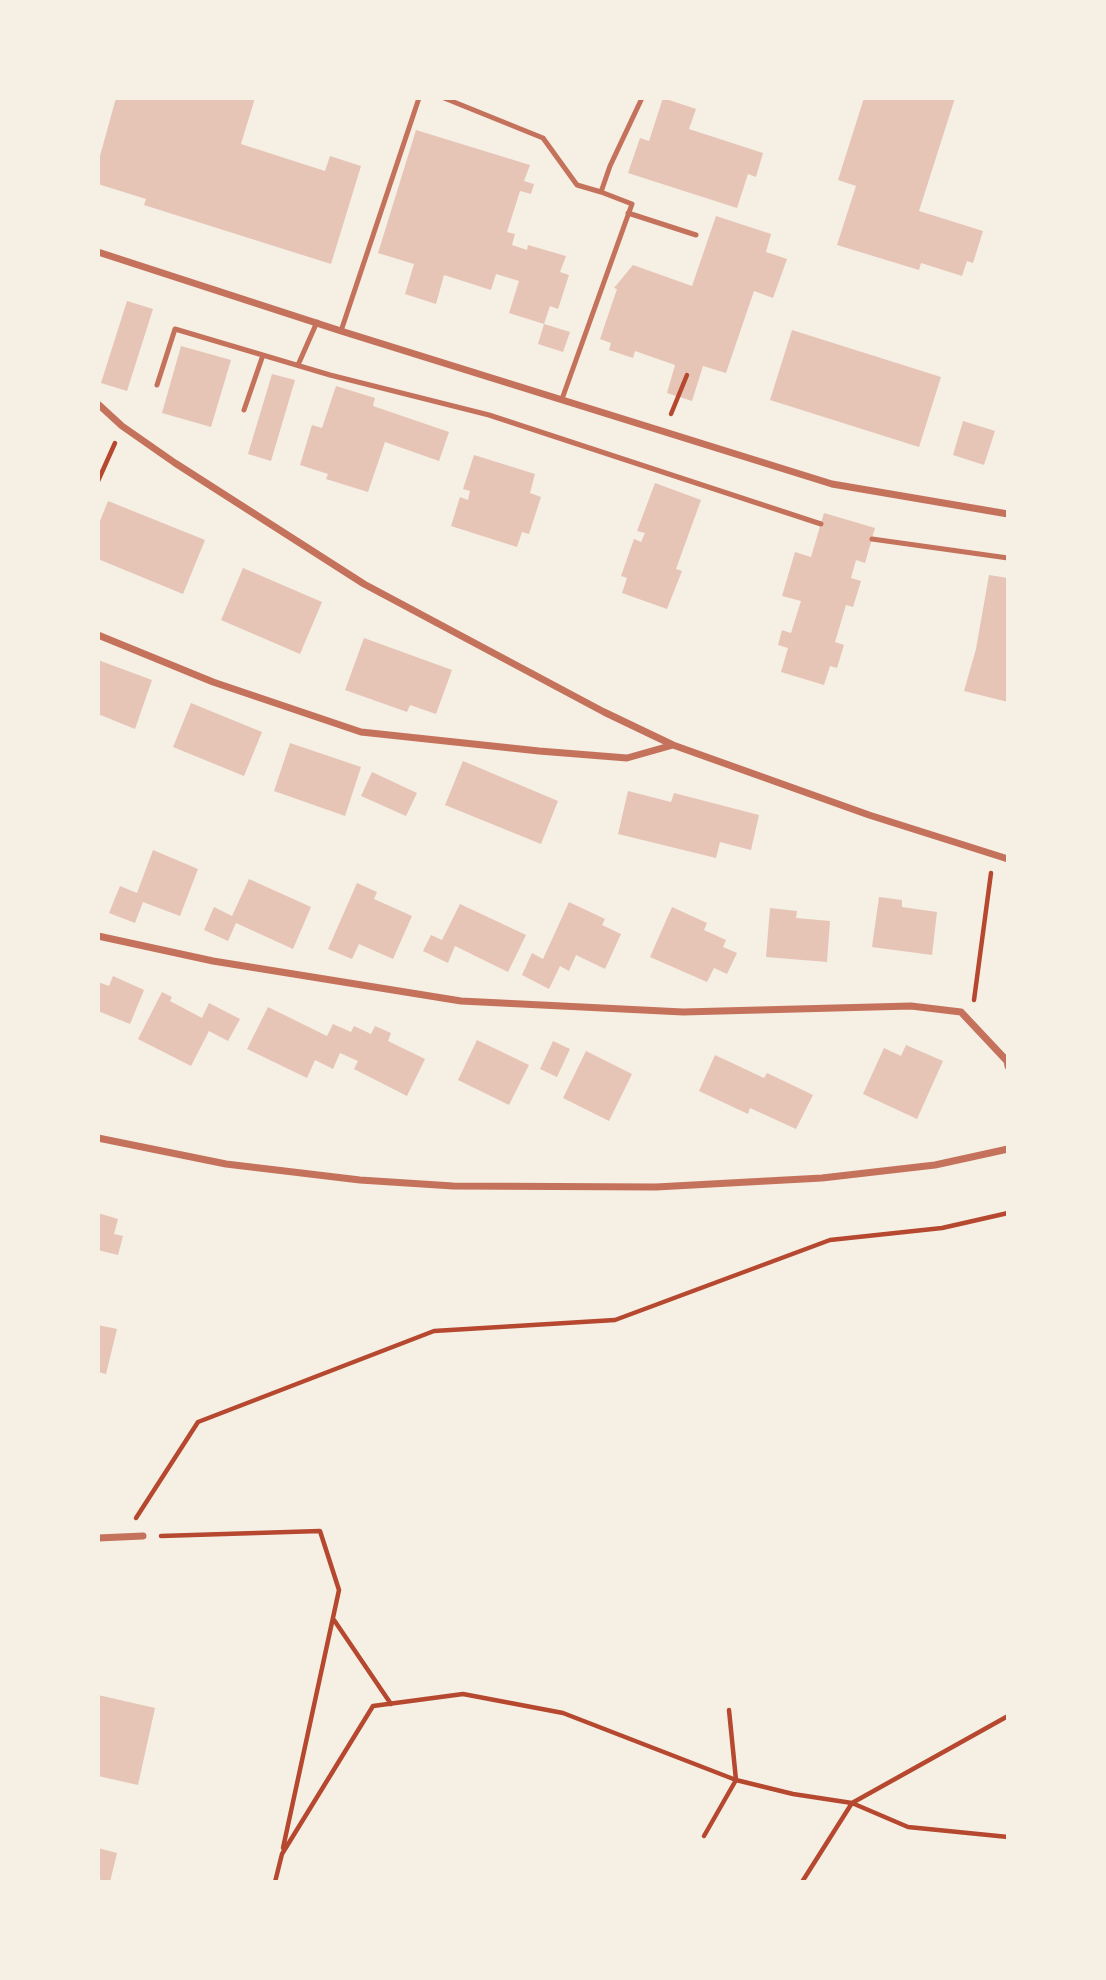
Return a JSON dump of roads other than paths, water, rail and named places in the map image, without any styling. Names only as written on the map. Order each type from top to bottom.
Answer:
[{"type":"street","points":[[98,252],[832,484],[1008,514]]},
{"type":"street","points":[[98,404],[122,426],[364,584],[604,712],[673,745],[869,815],[1008,859]]},
{"type":"street","points":[[98,635],[213,682],[361,732],[627,758],[673,745]]},
{"type":"street","points":[[98,936],[212,961],[461,1001],[683,1012],[911,1006],[961,1012],[1008,1063]]},
{"type":"street","points":[[98,1138],[226,1164],[360,1180],[453,1186],[656,1187],[822,1178],[935,1165],[1008,1149]]},
{"type":"street","points":[[98,1538],[143,1536]]},
{"type":"lane","points":[[341,331],[419,98]]},
{"type":"lane","points":[[444,98],[543,138],[577,186],[632,204],[562,400]]},
{"type":"lane","points":[[601,192],[610,166],[642,98]]},
{"type":"lane","points":[[628,213],[696,235]]},
{"type":"lane","points":[[298,365],[317,323]]},
{"type":"lane","points":[[157,385],[174,329],[330,375],[489,415],[821,524]]},
{"type":"lane","points":[[244,410],[263,355]]},
{"type":"lane","points":[[872,539],[1008,558]]}]
